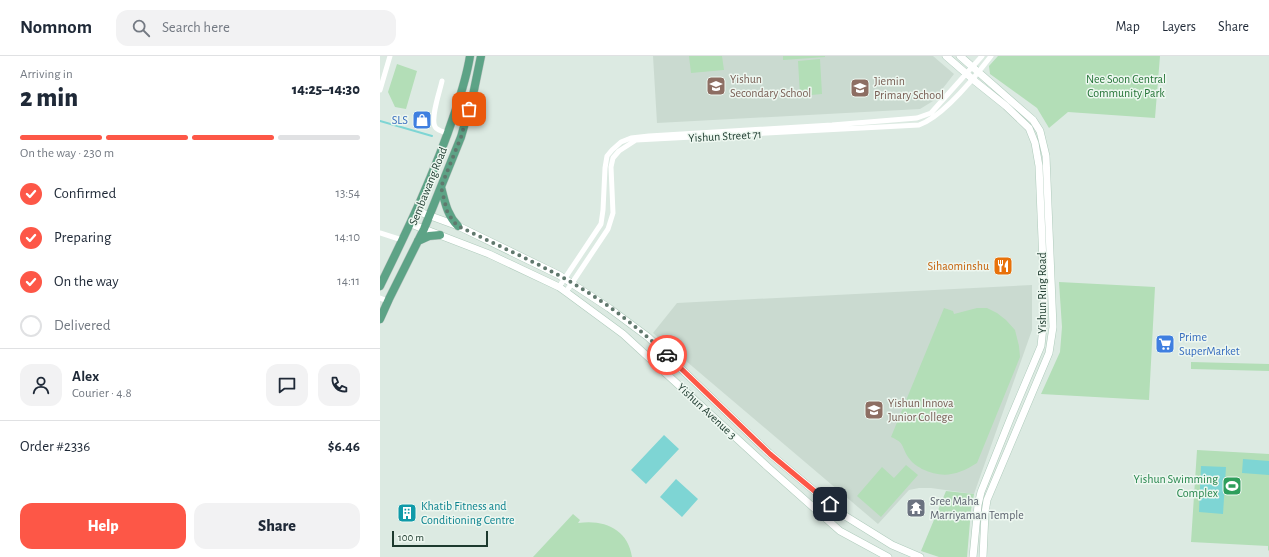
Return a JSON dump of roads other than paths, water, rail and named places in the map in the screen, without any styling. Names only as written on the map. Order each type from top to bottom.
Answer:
[{"type":"main road","name":"Sembawang Road","points":[[380,286],[417,211],[448,134],[461,93],[470,56]]},
{"type":"main road","name":"Sembawang Road","points":[[380,319],[383,303],[424,229],[461,137],[473,95],[481,56]]},
{"type":"main road","name":"Yishun Ring Road","points":[[946,56],[1021,119],[1029,128],[1034,138],[1039,166],[1044,287],[1044,317],[1041,346],[981,492],[978,505],[973,557]]},
{"type":"main road","name":"Yishun Ring Road","points":[[960,56],[1027,114],[1036,125],[1042,138],[1046,165],[1053,326],[1049,353],[987,500],[983,557]]},
{"type":"main road","points":[[441,187],[447,211],[458,226]]},
{"type":"main road","name":"Yishun Avenue 3","points":[[417,211],[458,226],[565,278],[609,308],[648,337],[770,454],[842,514],[892,545],[920,557]]},
{"type":"main road","name":"Yishun Avenue 3","points":[[411,224],[489,254],[559,287],[623,334],[770,470],[840,531],[888,557]]},
{"type":"main road","points":[[418,241],[429,236],[440,235]]},
{"type":"street","points":[[380,90],[390,56]]},
{"type":"street","name":"Yishun Street 71","points":[[559,287],[601,224],[603,213],[604,168],[607,156],[621,142],[631,138],[917,118],[931,113],[982,56]]},
{"type":"street","points":[[972,79],[991,56]]},
{"type":"street","name":"Yishun Street 71","points":[[566,292],[608,229],[613,212],[611,167],[613,158],[619,151],[636,140],[919,125],[937,116],[972,79]]},
{"type":"street","points":[[442,81],[433,123],[436,128],[448,134]]},
{"type":"street","points":[[603,213],[613,212]]},
{"type":"street","points":[[380,233],[402,240]]},
{"type":"water","points":[[664,435],[679,449],[646,484],[631,470]]},
{"type":"water","points":[[1243,459],[1269,461],[1269,475],[1242,473]]},
{"type":"water","points":[[1201,466],[1226,467],[1223,514],[1199,512]]},
{"type":"water","points":[[676,479],[698,499],[682,517],[660,497]]},
{"type":"waterway","points":[[380,121],[432,136]]},
{"type":"place","name":"Yishun Secondary School","points":[[716,86]]},
{"type":"place","name":"Jiemin Primary School","points":[[860,88]]},
{"type":"place","name":"SLS","points":[[422,120]]},
{"type":"place","name":"Sihaominshu","points":[[1003,266]]},
{"type":"place","name":"Prime SuperMarket","points":[[1165,344]]},
{"type":"place","name":"Yishun Innova Junior College","points":[[874,410]]},
{"type":"place","name":"Yishun Swimming Complex","points":[[1232,486]]},
{"type":"place","name":"Sree Maha Marriyaman Temple","points":[[916,508]]},
{"type":"place","name":"Khatib Fitness and Conditioning Centre","points":[[407,513]]},
{"type":"park label","name":"Nee Soon Central Community Park","points":[[1126,86]]}]
